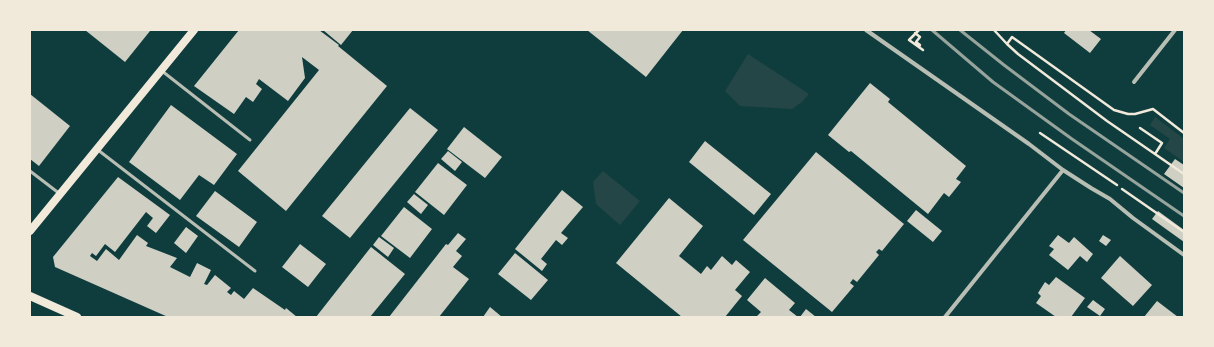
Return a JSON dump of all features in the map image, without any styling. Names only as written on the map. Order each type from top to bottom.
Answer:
[{"type":"main road","points":[[30,231],[194,30]]},
{"type":"main road","points":[[30,296],[76,317]]},
{"type":"street","points":[[866,30],[1029,144],[1063,170],[1110,198],[1133,218],[1184,255]]},
{"type":"street","points":[[1134,82],[1175,30]]},
{"type":"street","points":[[945,317],[1063,170]]},
{"type":"lane","points":[[161,70],[250,140]]},
{"type":"lane","points":[[97,149],[255,271]]},
{"type":"lane","points":[[30,171],[60,194]]},
{"type":"path","points":[[919,30],[909,40],[924,52]]},
{"type":"path","points":[[994,30],[1018,54],[1107,122],[1184,174]]},
{"type":"path","points":[[915,33],[920,37],[916,42],[920,45],[918,47]]},
{"type":"path","points":[[1007,44],[1012,37],[1114,110],[1128,114],[1135,114],[1153,109],[1184,133]]},
{"type":"path","points":[[1140,128],[1162,143],[1155,154]]},
{"type":"path","points":[[1034,129],[1099,172],[1184,232]]},
{"type":"shaded area","points":[[748,54],[809,94],[802,102],[792,109],[740,106],[725,91]]},
{"type":"shaded area","points":[[1155,117],[1184,139],[1184,162],[1164,148],[1170,139],[1150,125]]},
{"type":"shaded area","points":[[603,171],[640,201],[620,225],[596,204],[593,182]]},
{"type":"building","points":[[85,30],[150,30],[150,31],[125,62]]},
{"type":"building","points":[[239,30],[319,30],[387,86],[286,211],[238,171],[319,70],[302,57],[305,78],[288,101],[259,79],[256,84],[262,89],[253,102],[246,97],[234,114],[194,86]]},
{"type":"building","points":[[323,30],[353,30],[341,45]]},
{"type":"building","points":[[587,30],[683,30],[646,77]]},
{"type":"building","points":[[1066,30],[1089,30],[1101,39],[1090,53],[1064,33]]},
{"type":"building","points":[[870,83],[890,99],[888,102],[966,166],[956,179],[961,182],[949,197],[944,193],[928,214],[851,151],[849,152],[828,135]]},
{"type":"building","points":[[30,94],[70,126],[39,166],[30,159]]},
{"type":"building","points":[[171,105],[237,154],[214,185],[199,175],[180,200],[129,162]]},
{"type":"building","points":[[410,108],[438,130],[350,238],[322,216]]},
{"type":"building","points":[[464,127],[502,157],[485,178],[447,149]]},
{"type":"building","points":[[705,141],[771,194],[754,215],[689,162]]},
{"type":"building","points":[[448,151],[462,162],[455,171],[441,159]]},
{"type":"building","points":[[816,152],[904,224],[882,251],[879,249],[876,252],[879,255],[857,282],[853,279],[850,283],[854,286],[832,312],[743,240]]},
{"type":"building","points":[[1175,159],[1184,165],[1184,188],[1164,174]]},
{"type":"building","points":[[438,163],[467,185],[444,215],[415,192]]},
{"type":"building","points":[[118,177],[170,215],[156,233],[147,226],[153,218],[146,212],[115,252],[105,244],[96,256],[92,253],[90,256],[97,261],[106,249],[119,260],[137,235],[148,243],[146,246],[177,258],[170,267],[190,277],[197,263],[211,270],[204,284],[207,285],[215,275],[231,288],[227,292],[231,295],[234,291],[244,299],[253,288],[285,310],[286,308],[297,317],[168,317],[55,267],[53,257]]},
{"type":"building","points":[[562,190],[583,207],[561,233],[568,238],[562,245],[556,240],[541,259],[547,264],[542,271],[515,249]]},
{"type":"building","points":[[215,191],[257,222],[239,247],[196,216]]},
{"type":"building","points":[[414,194],[428,205],[421,214],[407,202]]},
{"type":"building","points":[[669,198],[703,226],[679,256],[701,274],[707,266],[711,270],[722,256],[732,265],[736,260],[750,272],[735,290],[742,296],[725,317],[682,317],[616,263]]},
{"type":"building","points":[[404,207],[432,229],[410,258],[381,236]]},
{"type":"building","points":[[916,210],[942,231],[933,242],[907,221]]},
{"type":"building","points":[[1158,211],[1184,230],[1184,242],[1152,219]]},
{"type":"building","points":[[186,227],[198,236],[186,253],[174,243]]},
{"type":"building","points":[[458,233],[466,239],[456,251],[462,256],[453,267],[469,279],[439,317],[389,317],[446,244],[448,245]]},
{"type":"building","points":[[1058,235],[1069,243],[1074,237],[1093,254],[1087,262],[1080,256],[1068,270],[1049,255],[1054,249],[1049,246]]},
{"type":"building","points":[[1103,235],[1111,240],[1106,246],[1099,241]]},
{"type":"building","points":[[379,237],[394,248],[388,257],[373,245]]},
{"type":"building","points":[[300,244],[326,264],[308,287],[282,267]]},
{"type":"building","points":[[371,247],[405,274],[370,317],[316,317]]},
{"type":"building","points":[[515,253],[548,280],[531,300],[498,274]]},
{"type":"building","points":[[1120,256],[1152,285],[1133,306],[1101,278]]},
{"type":"building","points":[[1056,277],[1085,298],[1071,317],[1056,317],[1036,303],[1041,296],[1038,293],[1045,282],[1049,285]]},
{"type":"building","points":[[765,278],[795,303],[789,310],[798,317],[756,317],[761,312],[747,300]]},
{"type":"building","points":[[1093,300],[1105,309],[1100,316],[1087,307]]},
{"type":"building","points":[[1157,301],[1178,317],[1144,317]]},
{"type":"building","points":[[490,307],[502,317],[483,317]]},
{"type":"building","points":[[806,309],[816,317],[800,317]]},
{"type":"railway","points":[[932,30],[993,82],[1072,139],[1184,216]]},
{"type":"railway","points":[[960,30],[1069,114],[1184,193]]}]
